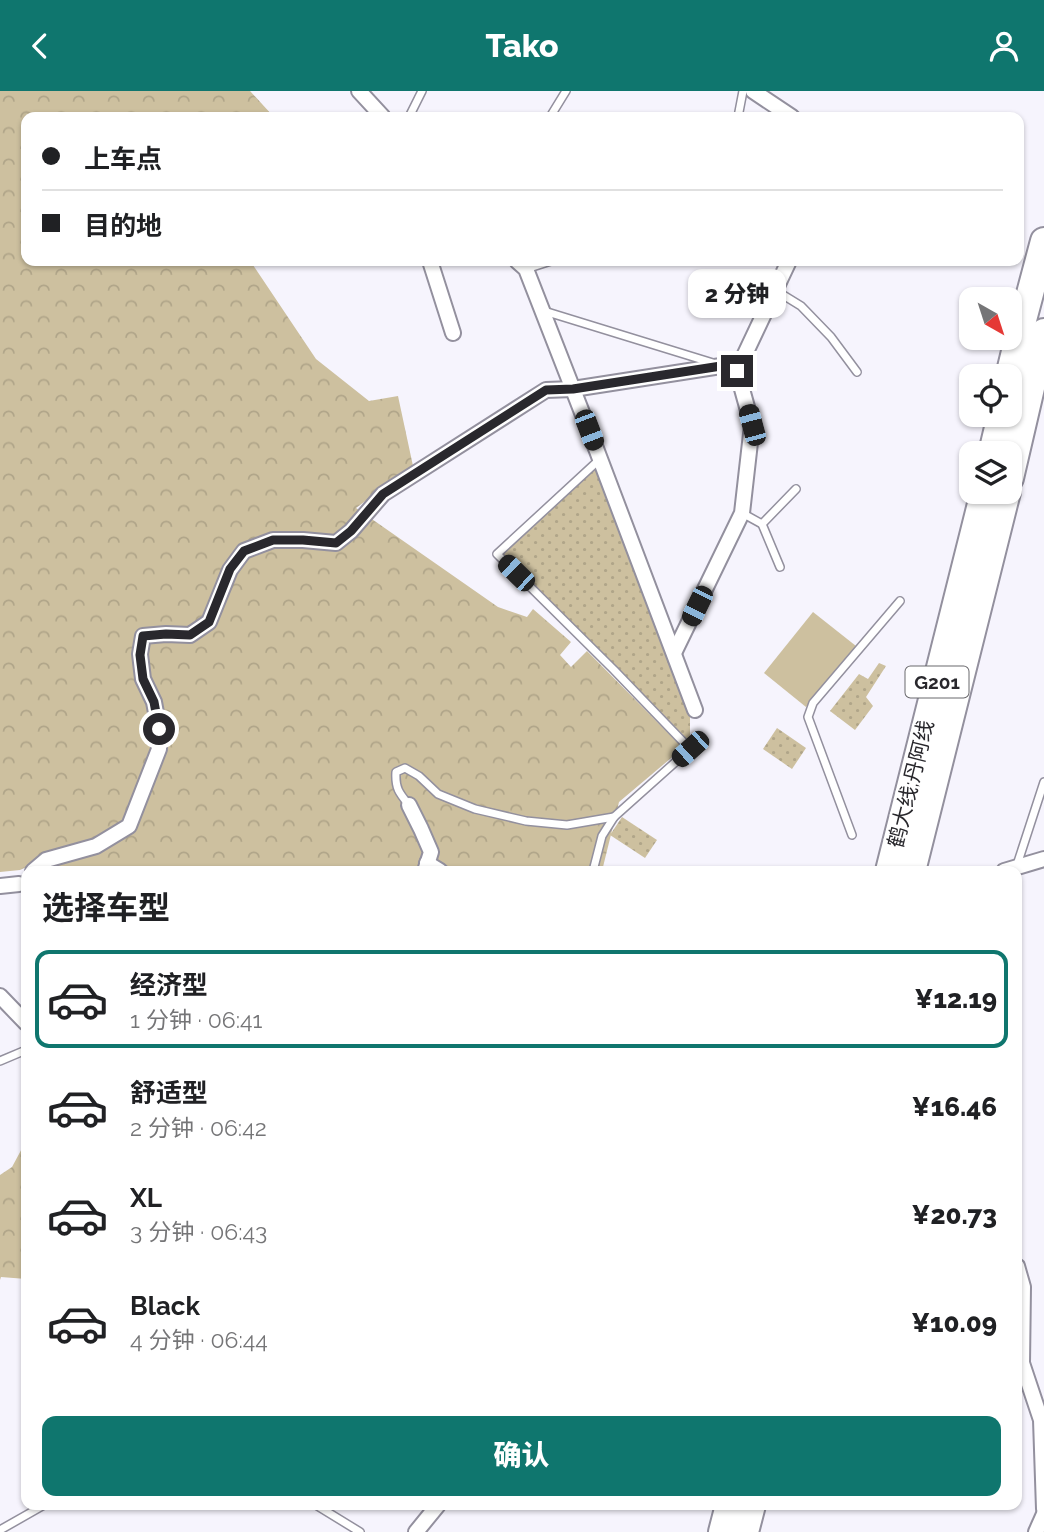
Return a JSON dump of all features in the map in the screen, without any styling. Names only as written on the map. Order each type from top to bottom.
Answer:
[{"type":"highway","points":[[1013,364],[1044,241]]},
{"type":"highway","points":[[1019,441],[1044,332]]},
{"type":"highway","name":"鹤大线;丹阿线","points":[[890,866],[981,504]]},
{"type":"highway","name":"鹤大线;丹阿线","points":[[913,866],[1004,504]]},
{"type":"highway","points":[[722,1532],[728,1510]]},
{"type":"highway","points":[[745,1532],[751,1510]]},
{"type":"street","points":[[359,91],[371,97]]},
{"type":"street","points":[[753,91],[784,112]]},
{"type":"street","points":[[432,266],[453,333]]},
{"type":"street","points":[[522,266],[573,389],[695,710]]},
{"type":"street","points":[[674,653],[742,513],[752,425],[737,371],[787,266]]},
{"type":"street","points":[[39,866],[46,860],[96,846],[129,825],[159,749],[159,729],[154,702],[143,679],[140,655],[143,636],[190,635],[209,622],[230,569],[244,551],[273,540],[336,543],[351,531],[383,494],[546,390],[573,389],[721,366]]},
{"type":"street","points":[[409,805],[430,852],[426,866]]},
{"type":"street","points":[[1022,867],[1044,859]]},
{"type":"street","points":[[0,886],[21,883]]},
{"type":"street","points":[[0,996],[21,1018]]},
{"type":"street","points":[[1022,1284],[1022,1363],[1041,1420],[1044,1509]]},
{"type":"street","points":[[416,1532],[434,1510]]},
{"type":"street","points":[[1036,1532],[1044,1514]]},
{"type":"lane","points":[[412,112],[422,91]]},
{"type":"lane","points":[[553,112],[566,91]]},
{"type":"lane","points":[[739,112],[743,91]]},
{"type":"lane","points":[[775,290],[801,306],[831,337],[857,372]]},
{"type":"lane","points":[[542,310],[737,371]]},
{"type":"lane","points":[[594,866],[602,836],[614,817],[690,749],[497,554],[600,459]]},
{"type":"lane","points":[[761,523],[796,489]]},
{"type":"lane","points":[[742,513],[761,523],[780,567]]},
{"type":"lane","points":[[852,835],[808,717],[813,703],[901,601]]},
{"type":"lane","points":[[409,805],[395,783],[396,772],[405,768],[419,776],[438,794],[475,809],[526,821],[567,825],[614,817]]},
{"type":"lane","points":[[1013,866],[1044,782]]},
{"type":"lane","points":[[0,1061],[21,1052]]},
{"type":"lane","points":[[0,1530],[35,1510]]},
{"type":"lane","points":[[324,1510],[356,1531]]},
{"type":"green space","points":[[0,91],[250,91],[269,112],[21,112],[21,266],[254,266],[316,359],[369,401],[398,396],[413,466],[356,508],[498,607],[527,617],[533,609],[571,642],[560,655],[571,667],[587,651],[683,748],[619,802],[603,866],[56,866],[66,848],[28,866],[21,866],[20,870],[0,872]]},
{"type":"green space","points":[[599,466],[690,711],[690,742],[502,554]]},
{"type":"green space","points":[[813,612],[856,646],[806,707],[764,673]]},
{"type":"green space","points":[[879,663],[886,666],[866,697],[873,706],[855,730],[830,711],[859,674],[868,679]]},
{"type":"green space","points":[[777,728],[806,748],[792,769],[763,749]]},
{"type":"green space","points":[[622,817],[657,840],[645,858],[610,835]]},
{"type":"green space","points":[[21,1150],[21,1279],[1,1277],[0,1280],[0,1175],[12,1167]]},
{"type":"route","points":[[159,729],[154,702],[143,679],[140,655],[143,636],[190,635],[209,622],[230,569],[244,551],[273,540],[336,543],[351,531],[383,494],[546,390],[573,389],[721,366],[737,371]]}]
